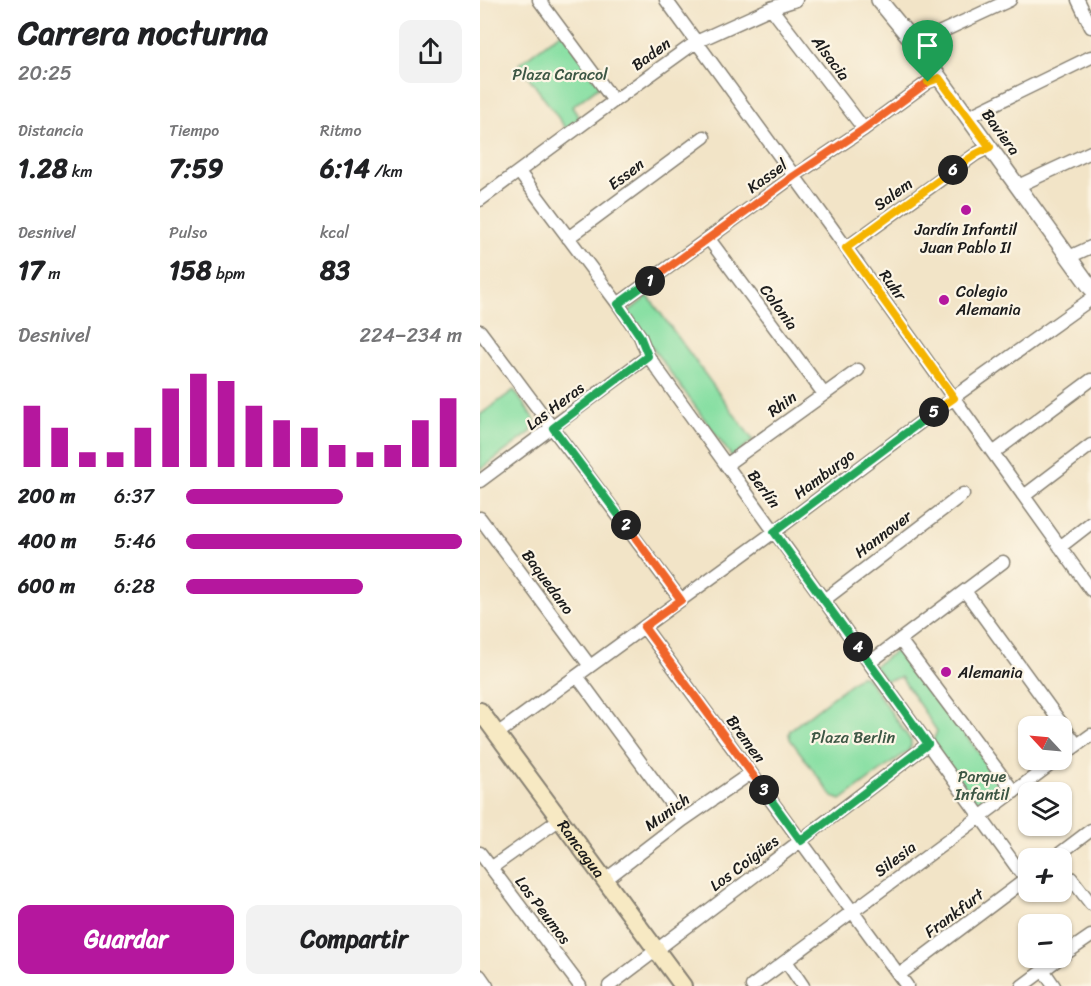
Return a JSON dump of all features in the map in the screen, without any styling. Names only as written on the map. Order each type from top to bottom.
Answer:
[{"type":"main road","name":"Rancagua","points":[[480,711],[683,986]]},
{"type":"street","points":[[539,0],[614,101]]},
{"type":"street","name":"Ruhr","points":[[666,0],[1091,590]]},
{"type":"street","name":"Baden","points":[[480,200],[696,42],[771,8],[796,0]]},
{"type":"street","name":"Baviera","points":[[879,0],[915,44],[1091,288]]},
{"type":"street","points":[[915,44],[1010,0]]},
{"type":"street","points":[[1078,0],[1091,27]]},
{"type":"street","name":"Alsacia","points":[[771,8],[864,129]]},
{"type":"street","points":[[968,117],[1091,57]]},
{"type":"street","name":"Kassel","points":[[618,304],[794,176],[928,82],[939,78]]},
{"type":"street","name":"Essen","points":[[568,238],[704,137]]},
{"type":"street","name":"Salem","points":[[846,248],[976,154],[990,147]]},
{"type":"street","points":[[1018,186],[1091,152]]},
{"type":"street","name":"Berlín","points":[[519,172],[618,304],[640,336],[648,356],[980,817],[1018,866]]},
{"type":"street","name":"Colonia","points":[[709,238],[824,394]]},
{"type":"street","points":[[1069,257],[1091,246]]},
{"type":"street","name":"Hamburgo","points":[[497,734],[1091,299]]},
{"type":"street","points":[[480,331],[681,600]]},
{"type":"street","name":"Las Heras","points":[[480,481],[648,356]]},
{"type":"street","name":"Rhin","points":[[726,465],[858,370]]},
{"type":"street","points":[[993,453],[1091,380]]},
{"type":"street","points":[[1024,496],[1091,445]]},
{"type":"street","name":"Hannover","points":[[824,600],[963,494]]},
{"type":"street","name":"Baquedano","points":[[480,518],[590,666]]},
{"type":"street","points":[[1060,547],[1091,523]]},
{"type":"street","points":[[869,663],[1003,562]]},
{"type":"street","points":[[965,591],[1077,745]]},
{"type":"street","name":"Bremen","points":[[644,627],[907,986]]},
{"type":"street","points":[[900,640],[1014,792]]},
{"type":"street","points":[[577,676],[683,820]]},
{"type":"street","points":[[1072,749],[1091,735]]},
{"type":"street","name":"Los Coigües","points":[[609,986],[928,744]]},
{"type":"street","name":"Silesia","points":[[752,986],[1043,770]]},
{"type":"street","name":"Munich","points":[[605,880],[683,820],[751,773]]},
{"type":"street","points":[[491,868],[560,819]]},
{"type":"street","points":[[1067,848],[1091,830]]},
{"type":"street","name":"Los Peumos","points":[[481,855],[580,986]]},
{"type":"street","points":[[1072,879],[1091,904]]},
{"type":"street","name":"Frankfurt","points":[[899,975],[1018,886]]},
{"type":"street","points":[[1072,950],[1091,936]]},
{"type":"street","points":[[786,961],[803,986]]},
{"type":"street","points":[[1022,986],[1045,968]]},
{"type":"street","points":[[1042,970],[1054,986]]},
{"type":"street","points":[[480,976],[487,986]]},
{"type":"green space","name":"Plaza Caracol","points":[[563,31],[602,84],[572,107],[583,123],[570,134],[519,64]]},
{"type":"green space","points":[[648,296],[753,440],[732,457],[627,313]]},
{"type":"green space","points":[[514,390],[536,422],[531,432],[480,470],[480,415]]},
{"type":"green space","name":"Parque Infantil","points":[[899,649],[1008,790],[982,809],[931,746],[937,731],[901,677],[885,681],[874,666]]},
{"type":"green space","name":"Plaza Berlin","points":[[860,676],[868,679],[911,741],[911,746],[908,751],[841,800],[833,797],[790,739],[789,734],[790,730]]},
{"type":"place","name":"Jardín Infantil Juan Pablo II","points":[[966,210]]},
{"type":"place","name":"Colegio Alemania","points":[[944,300]]},
{"type":"place","name":"Alemania","points":[[946,672]]},
{"type":"route","points":[[939,78],[990,147],[976,154],[846,248],[954,398],[774,532],[928,744],[801,841],[644,627],[681,600],[553,428],[648,356],[640,336],[618,304],[928,82],[939,78]]}]
